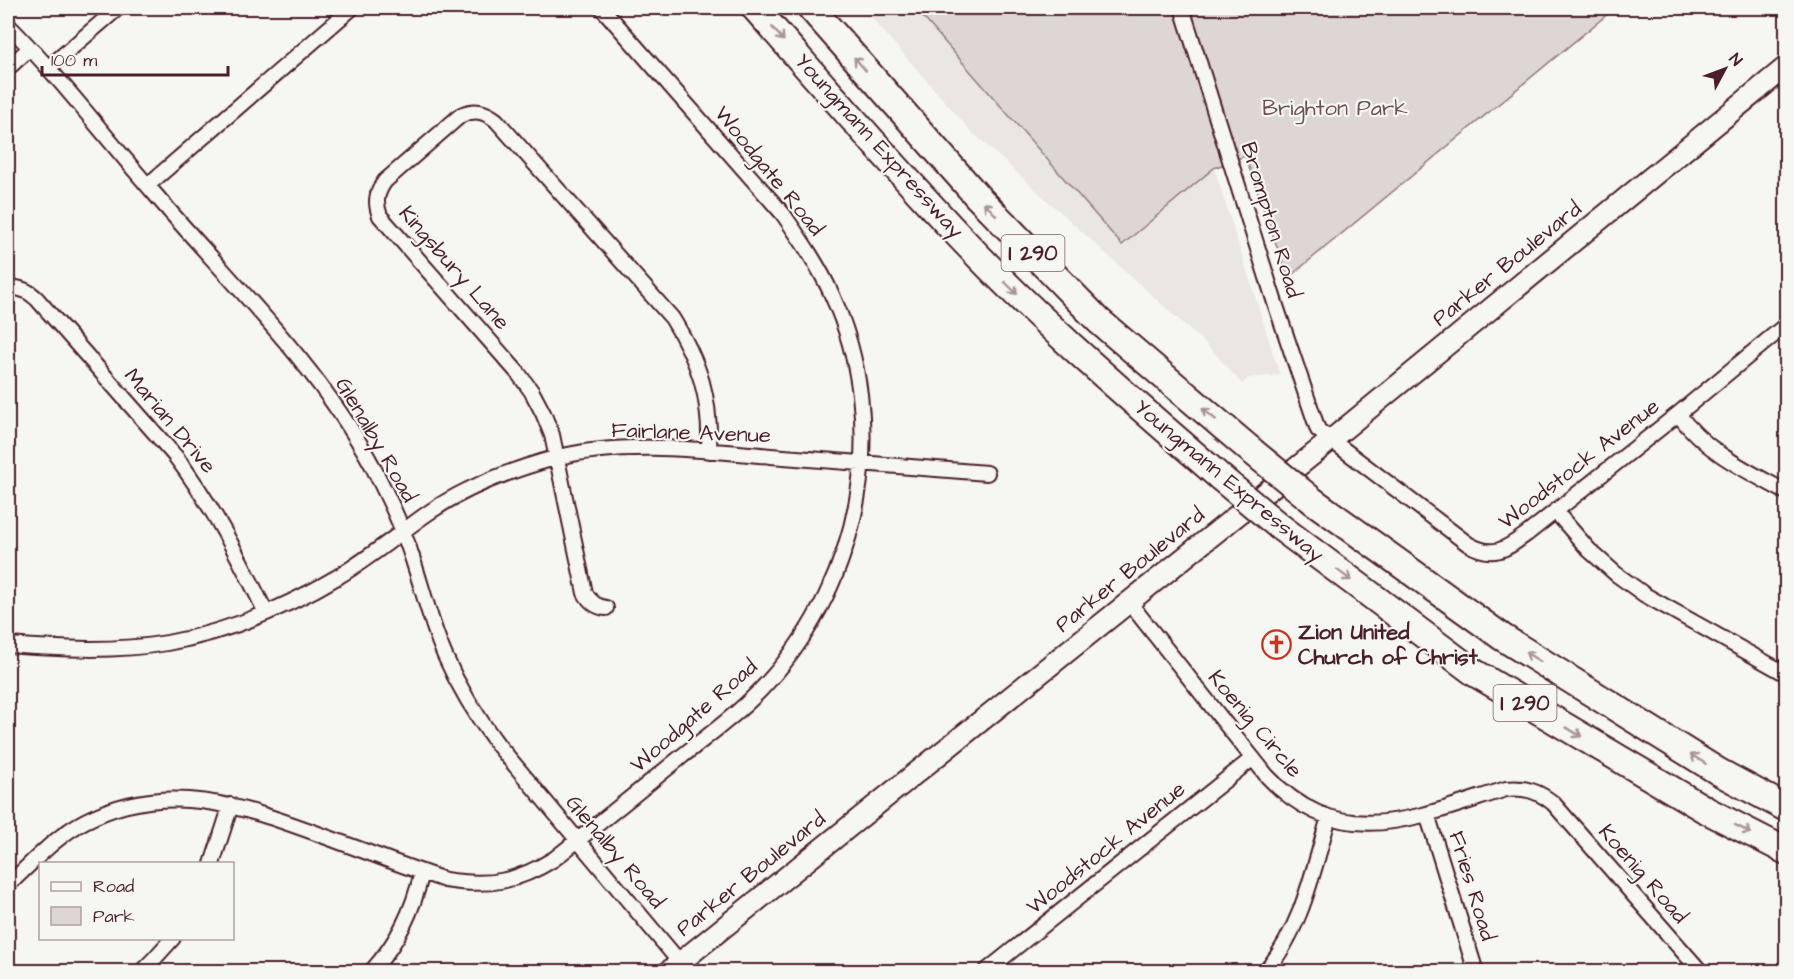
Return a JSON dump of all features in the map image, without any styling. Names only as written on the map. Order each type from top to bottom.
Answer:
[{"type":"highway","name":"Youngmann Expressway","points":[[756,8],[962,239],[1076,351],[1280,527],[1475,674],[1706,810],[1786,851]]},
{"type":"highway","name":"Youngmann Expressway","points":[[811,8],[977,196],[1099,321],[1253,452],[1314,501],[1502,637],[1719,772],[1786,808]]},
{"type":"street","points":[[48,68],[118,8]]},
{"type":"street","points":[[148,185],[352,8]]},
{"type":"street","name":"Woodgate Road","points":[[8,885],[63,835],[82,822],[103,812],[147,800],[231,805],[266,814],[445,880],[465,883],[498,882],[521,876],[554,859],[749,702],[787,659],[811,624],[838,572],[853,525],[862,464],[861,411],[855,367],[840,314],[818,267],[783,214],[602,8]]},
{"type":"street","name":"Brompton Road","points":[[1182,8],[1294,361],[1318,430],[1331,439]]},
{"type":"street","name":"Glenalby Road","points":[[8,25],[299,357],[325,392],[371,465],[403,531],[444,654],[477,717],[498,746],[578,840],[679,968]]},
{"type":"street","points":[[8,68],[30,48]]},
{"type":"street","name":"Parker Boulevard","points":[[679,968],[1786,67]]},
{"type":"street","name":"Kingsbury Lane","points":[[606,608],[589,600],[585,593],[552,435],[543,413],[532,392],[518,373],[380,216],[376,198],[385,181],[461,115],[470,111],[480,111],[496,120],[672,318],[695,359],[703,385],[708,411],[709,451]]},
{"type":"street","name":"Marian Drive","points":[[8,287],[29,291],[37,299],[176,457],[207,501],[266,613]]},
{"type":"street","name":"Woodstock Avenue","points":[[1331,439],[1468,544],[1480,551],[1501,550],[1556,512],[1786,325]]},
{"type":"street","points":[[1678,414],[1708,447],[1786,492]]},
{"type":"street","name":"Fairlane Avenue","points":[[8,645],[81,649],[165,643],[211,632],[266,613],[310,593],[373,554],[430,512],[458,495],[488,481],[557,458],[579,454],[654,448],[987,473]]},
{"type":"street","points":[[1556,512],[1589,550],[1645,595],[1786,674]]},
{"type":"street","name":"Koenig Circle","points":[[1128,601],[1253,758],[1284,793],[1303,806],[1329,817],[1366,824],[1385,823],[1427,814],[1506,789],[1531,790],[1553,803]]},
{"type":"street","name":"Woodstock Avenue","points":[[985,972],[1253,758]]},
{"type":"street","name":"Koenig Road","points":[[1553,803],[1701,972]]},
{"type":"street","points":[[213,862],[231,805]]},
{"type":"street","name":"Fries Road","points":[[1427,814],[1476,972]]},
{"type":"street","points":[[1265,972],[1281,950],[1296,922],[1329,817]]},
{"type":"street","points":[[370,972],[385,956],[409,917],[422,872]]},
{"type":"street","points":[[141,972],[172,940]]},
{"type":"shaded area","points":[[863,8],[915,8],[1122,245],[1214,168],[1280,375],[1248,378],[1242,384],[1210,348],[971,131]]},
{"type":"green space","name":"Brighton Park","points":[[915,8],[1615,8],[1288,278],[1245,156],[1214,168],[1122,245]]},
{"type":"place","name":"Zion United Church of Christ","points":[[1277,645]]}]
